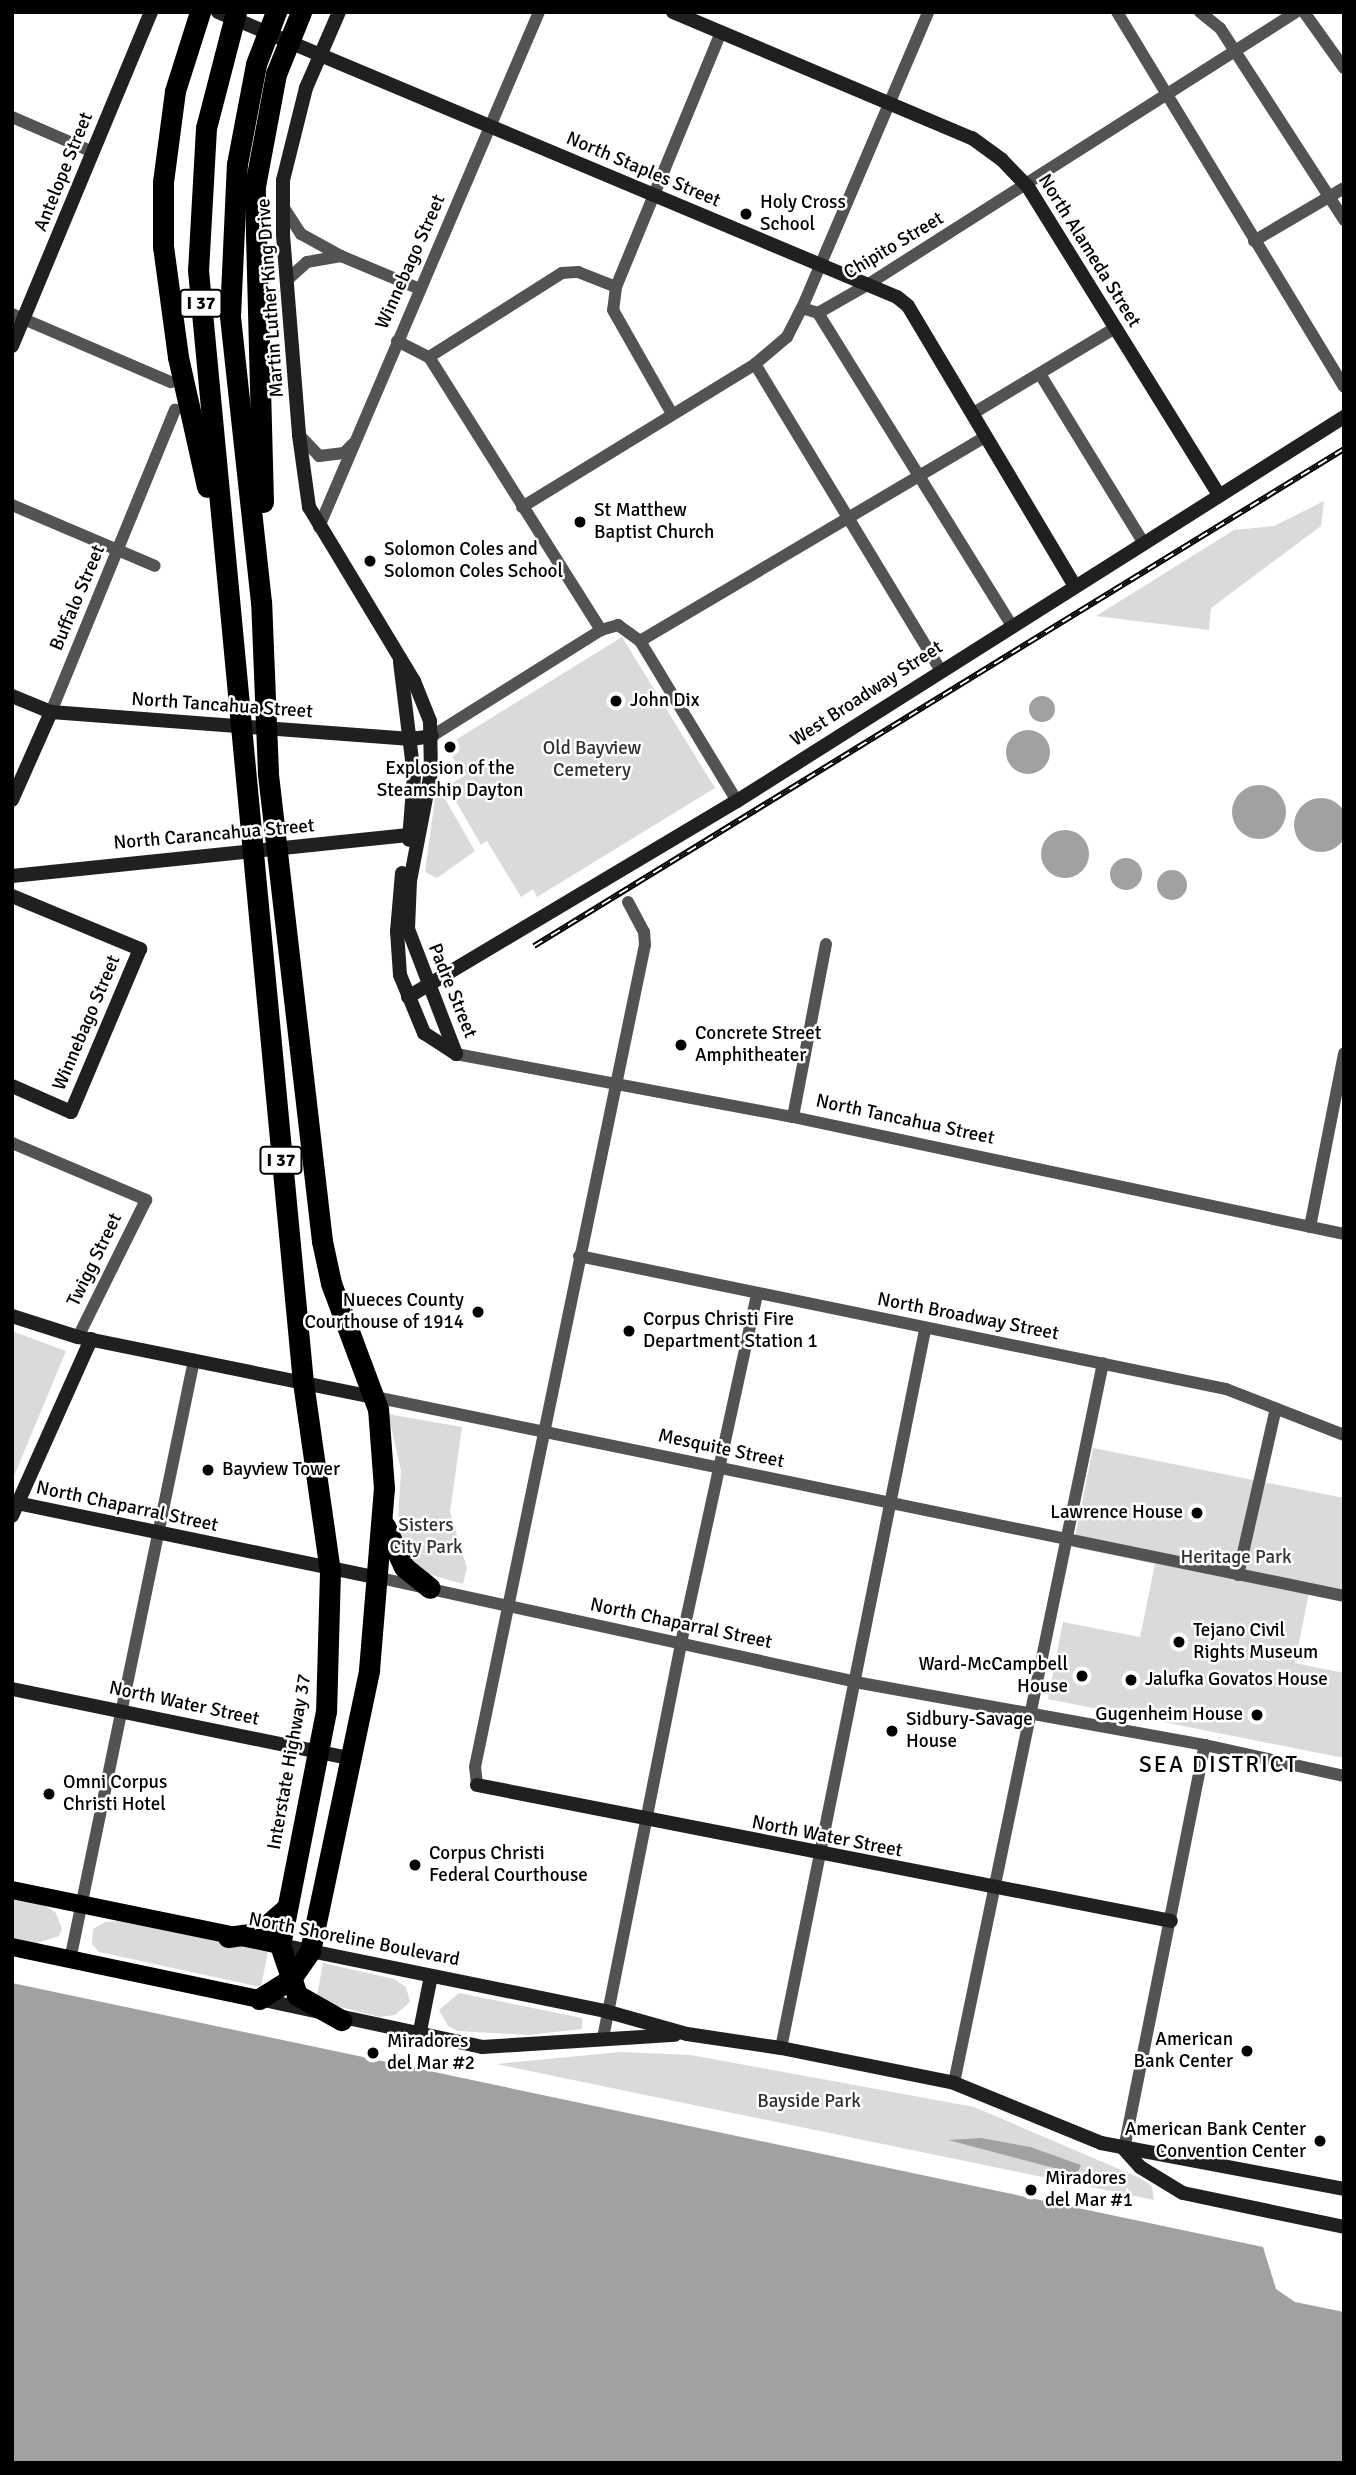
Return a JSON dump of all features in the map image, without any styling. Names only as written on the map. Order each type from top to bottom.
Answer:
[{"type":"highway","points":[[200,12],[175,91],[163,182],[163,246],[177,357],[231,621]]},
{"type":"highway","name":"I 37","points":[[236,12],[206,128],[198,270],[303,1382]]},
{"type":"highway","name":"I 37","points":[[276,12],[256,64],[245,116],[237,164],[230,277],[261,602],[268,773],[322,1241],[331,1283],[373,1401]]},
{"type":"highway","points":[[261,602],[264,545],[256,186],[276,74],[301,12]]},
{"type":"highway","name":"Interstate Highway 37","points":[[303,1382],[330,1572],[330,1666],[278,1945],[290,1980],[309,2005],[341,2020]]},
{"type":"highway","points":[[259,1999],[290,1980],[310,1951],[348,1758],[369,1670],[380,1578],[382,1520],[373,1401]]},
{"type":"highway","points":[[382,1520],[404,1567],[429,1588]]},
{"type":"highway","points":[[228,1937],[258,1933],[286,1909]]},
{"type":"main road","name":"North Shoreline Boulevard","points":[[12,1890],[228,1937],[278,1945]]},
{"type":"main road","name":"North Shoreline Boulevard","points":[[12,1947],[259,1999]]},
{"type":"street","name":"Antelope Street","points":[[12,346],[18,316],[93,152],[152,12]]},
{"type":"street","name":"North Staples Street","points":[[218,12],[867,285],[908,306],[1074,584]]},
{"type":"street","name":"Martin Luther King Drive","points":[[309,507],[299,435],[286,281],[283,204],[295,124],[314,53],[339,12]]},
{"type":"street","name":"Winnebago Street","points":[[319,527],[397,341],[492,128],[539,12]]},
{"type":"street","name":"North Alameda Street","points":[[673,12],[972,138],[1028,187],[1219,495]]},
{"type":"street","points":[[522,508],[755,364],[787,337],[802,308],[928,12]]},
{"type":"street","points":[[1117,12],[1164,94],[1344,387]]},
{"type":"street","points":[[1200,12],[1220,28],[1344,219]]},
{"type":"street","name":"Chipito Street","points":[[818,313],[1028,187],[1164,94],[1236,53],[1296,12]]},
{"type":"street","points":[[1304,12],[1344,68]]},
{"type":"street","points":[[672,414],[613,310],[616,288],[721,32]]},
{"type":"street","points":[[12,117],[93,152]]},
{"type":"street","points":[[1254,241],[1344,188]]},
{"type":"street","points":[[283,204],[301,234],[341,256],[420,289]]},
{"type":"street","points":[[286,281],[307,262],[341,256]]},
{"type":"street","points":[[429,357],[562,272],[578,272],[616,288]]},
{"type":"street","points":[[802,308],[818,313],[1013,627]]},
{"type":"street","points":[[18,316],[171,382]]},
{"type":"street","points":[[972,414],[1115,328]]},
{"type":"street","points":[[397,341],[429,357],[601,630]]},
{"type":"street","points":[[755,364],[940,670]]},
{"type":"street","points":[[1040,374],[1143,542]]},
{"type":"street","name":"Buffalo Street","points":[[12,800],[119,551],[175,409]]},
{"type":"street","name":"West Broadway Street","points":[[408,997],[429,988],[737,801],[940,670],[1013,627],[1074,584],[1344,417]]},
{"type":"street","points":[[299,435],[319,456],[330,458],[344,453],[355,441]]},
{"type":"street","points":[[640,641],[985,437]]},
{"type":"street","points":[[12,505],[155,566]]},
{"type":"street","name":"Padre Street","points":[[309,507],[424,701],[432,736],[431,772],[414,834],[397,932],[408,997],[424,1033],[456,1054]]},
{"type":"street","points":[[432,736],[601,630],[618,625],[640,641],[737,801]]},
{"type":"street","name":"Padre Street","points":[[400,657],[411,738],[414,788],[408,929],[456,1054]]},
{"type":"street","name":"North Tancahua Street","points":[[12,696],[51,712],[411,738],[432,736]]},
{"type":"street","name":"North Carancahua Street","points":[[12,876],[135,861],[414,834]]},
{"type":"street","name":"Winnebago Street","points":[[12,896],[140,949],[71,1112],[12,1086]]},
{"type":"street","points":[[477,1785],[475,1767],[542,1432],[645,945],[644,932],[628,902]]},
{"type":"street","points":[[793,1117],[826,944]]},
{"type":"street","points":[[1310,1227],[1344,1052]]},
{"type":"street","name":"North Tancahua Street","points":[[456,1054],[793,1117],[1344,1234]]},
{"type":"street","name":"Twigg Street","points":[[12,1143],[146,1200],[14,1507]]},
{"type":"street","name":"North Broadway Street","points":[[579,1256],[925,1330],[1226,1389],[1344,1435]]},
{"type":"street","points":[[603,2038],[606,2011],[681,1643],[757,1293]]},
{"type":"street","name":"Mesquite Street","points":[[12,1316],[85,1338],[303,1382],[373,1401],[719,1467],[1344,1596]]},
{"type":"street","points":[[781,2048],[925,1330]]},
{"type":"street","points":[[70,1960],[194,1360]]},
{"type":"street","points":[[954,2083],[1103,1363]]},
{"type":"street","points":[[1238,1575],[1276,1408]]},
{"type":"street","name":"North Chaparral Street","points":[[14,1507],[159,1534],[330,1572],[429,1588],[855,1682],[1205,1745],[1344,1776]]},
{"type":"street","name":"North Water Street","points":[[12,1689],[348,1758]]},
{"type":"street","points":[[1124,2149],[1205,1745]]},
{"type":"street","name":"North Water Street","points":[[477,1785],[996,1890],[1171,1921]]},
{"type":"street","name":"North Shoreline Boulevard","points":[[278,1945],[606,2011],[687,2034],[781,2048],[954,2083],[1124,2149],[1147,2149],[1344,2189]]},
{"type":"street","points":[[419,2036],[431,1976]]},
{"type":"street","name":"North Shoreline Boulevard","points":[[259,1999],[341,2020],[482,2047],[542,2046],[603,2038],[687,2034]]},
{"type":"street","name":"North Shoreline Boulevard","points":[[1124,2149],[1140,2167],[1183,2193],[1344,2227]]},
{"type":"green space","points":[[1324,501],[1321,526],[1211,608],[1209,630],[1096,616],[1234,530],[1274,526]]},
{"type":"green space","name":"Old Bayview Cemetery","points":[[622,637],[715,788],[537,897],[533,889],[521,897],[487,841],[481,845],[447,786],[464,776],[446,746]]},
{"type":"green space","points":[[444,797],[475,851],[437,878],[425,872],[435,798]]},
{"type":"green space","points":[[12,1331],[66,1351],[12,1481]]},
{"type":"green space","name":"Sisters City Park","points":[[388,1414],[462,1427],[450,1512],[467,1568],[463,1584],[421,1572],[397,1540],[401,1470]]},
{"type":"green space","name":"Heritage Park","points":[[1093,1448],[1344,1498],[1344,1594],[1310,1587],[1295,1663],[1344,1673],[1344,1758],[1048,1699],[1063,1622],[1140,1637],[1155,1564],[1073,1547]]},
{"type":"green space","points":[[12,1898],[44,1905],[56,1913],[62,1929],[59,1936],[34,1944],[12,1940]]},
{"type":"green space","points":[[121,1921],[268,1951],[261,1987],[99,1952],[92,1944],[93,1929],[105,1922]]},
{"type":"green space","points":[[323,1963],[394,1979],[406,1987],[410,2002],[395,2015],[380,2017],[316,2001]]},
{"type":"green space","points":[[459,1993],[582,2018],[582,2029],[528,2035],[458,2031],[448,2026],[439,2010]]},
{"type":"green space","name":"Bayside Park","points":[[620,2052],[691,2055],[974,2107],[1140,2178],[1152,2186],[1154,2200],[496,2064]]},
{"type":"shaded area","points":[[1042,696],[1051,700],[1055,709],[1051,718],[1042,722],[1033,718],[1029,709],[1033,700]]},
{"type":"shaded area","points":[[1028,730],[1044,736],[1050,752],[1044,768],[1028,774],[1012,768],[1006,752],[1012,736]]},
{"type":"shaded area","points":[[1259,785],[1278,793],[1286,812],[1278,831],[1259,839],[1240,831],[1232,812],[1240,793]]},
{"type":"shaded area","points":[[1321,798],[1340,806],[1348,825],[1340,844],[1321,852],[1302,844],[1294,825],[1302,806]]},
{"type":"shaded area","points":[[1065,830],[1082,837],[1089,854],[1082,871],[1065,878],[1048,871],[1041,854],[1048,837]]},
{"type":"shaded area","points":[[1126,858],[1137,863],[1142,874],[1137,885],[1126,890],[1115,885],[1110,874],[1115,863]]},
{"type":"shaded area","points":[[1172,870],[1183,874],[1187,885],[1183,896],[1172,900],[1161,896],[1157,885],[1161,874]]},
{"type":"shaded area","points":[[12,1983],[1263,2247],[1276,2289],[1295,2302],[1344,2312],[1344,2463],[12,2463]]},
{"type":"shaded area","points":[[981,2138],[1030,2147],[1081,2165],[1077,2174],[948,2140]]},
{"type":"railway","points":[[534,946],[1344,449]]},
{"type":"place","name":"Holy Cross School","points":[[746,214]]},
{"type":"place","name":"St Matthew Baptist Church","points":[[580,522]]},
{"type":"place","name":"Solomon Coles and Solomon Coles School","points":[[370,561]]},
{"type":"place","name":"John Dix","points":[[616,701]]},
{"type":"place","name":"Explosion of the Steamship Dayton","points":[[450,747]]},
{"type":"place","name":"Concrete Street Amphitheater","points":[[681,1045]]},
{"type":"place","name":"Nueces County Courthouse of 1914","points":[[478,1312]]},
{"type":"place","name":"Corpus Christi Fire Department Station 1","points":[[629,1331]]},
{"type":"place","name":"Bayview Tower","points":[[208,1470]]},
{"type":"place","name":"Lawrence House","points":[[1197,1513]]},
{"type":"place","name":"Tejano Civil Rights Museum","points":[[1179,1642]]},
{"type":"place","name":"Ward-McCampbell House","points":[[1082,1676]]},
{"type":"place","name":"Jalufka Govatos House","points":[[1131,1680]]},
{"type":"place","name":"Gugenheim House","points":[[1257,1715]]},
{"type":"place","name":"Sidbury-Savage House","points":[[892,1731]]},
{"type":"place","name":"Omni Corpus Christi Hotel","points":[[49,1794]]},
{"type":"place","name":"Corpus Christi Federal Courthouse","points":[[415,1865]]},
{"type":"place","name":"American Bank Center","points":[[1247,2051]]},
{"type":"place","name":"Miradores del Mar #2","points":[[373,2053]]},
{"type":"place","name":"American Bank Center Convention Center","points":[[1320,2141]]},
{"type":"place","name":"Miradores del Mar #1","points":[[1031,2190]]},
{"type":"district","name":"SEA DISTRICT","points":[[1219,1765]]}]
